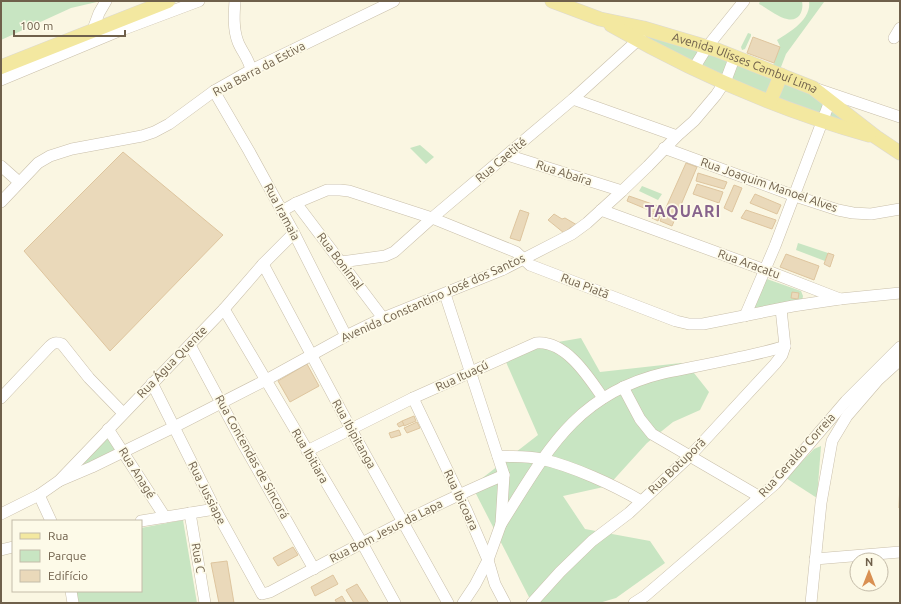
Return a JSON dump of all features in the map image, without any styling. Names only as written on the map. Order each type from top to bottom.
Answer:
[{"type":"main road","points":[[1,67],[76,44],[92,32],[168,1]]},
{"type":"main road","name":"Avenida Ulisses Cambuí Lima","points":[[552,1],[569,5],[600,19],[640,34],[707,47],[735,56],[813,88],[876,137],[900,153]]},
{"type":"main road","name":"Avenida Ulisses Cambuí Lima","points":[[640,34],[694,68],[724,83],[770,102],[876,137]]},
{"type":"main road","points":[[770,102],[781,75]]},
{"type":"street","points":[[92,32],[99,13],[106,1]]},
{"type":"street","points":[[1,80],[76,44],[199,1]]},
{"type":"street","points":[[235,1],[236,34],[238,41],[247,57],[251,70]]},
{"type":"street","name":"Rua Barra da Estiva","points":[[1,202],[38,164],[50,156],[72,149],[127,139],[154,132],[169,124],[214,92],[251,70],[394,1]]},
{"type":"street","points":[[694,68],[707,47],[744,1]]},
{"type":"street","points":[[894,38],[900,28]]},
{"type":"street","name":"Rua Caetité","points":[[341,262],[385,256],[394,252],[573,99],[640,34]]},
{"type":"street","name":"Avenida Constantino José dos Santos","points":[[59,481],[124,452],[174,427],[383,318],[445,294],[523,260],[577,231],[622,191],[664,148],[694,121],[724,83],[735,56]]},
{"type":"street","points":[[813,88],[900,117]]},
{"type":"street","name":"Rua Iramaia","points":[[214,92],[250,151],[294,233],[346,336]]},
{"type":"street","points":[[573,99],[677,136]]},
{"type":"street","points":[[745,316],[795,196],[830,102]]},
{"type":"street","name":"Rua Joaquim Manoel Alves","points":[[664,148],[831,208],[853,213],[870,214],[900,210]]},
{"type":"street","name":"Rua Abaíra","points":[[507,155],[622,191]]},
{"type":"street","points":[[1,166],[19,182]]},
{"type":"street","name":"Rua Piatã","points":[[282,211],[321,192],[340,190],[359,194],[432,218],[516,252],[530,265],[676,321],[689,324],[703,324],[840,299]]},
{"type":"street","name":"Rua Bonimal","points":[[296,203],[383,318]]},
{"type":"street","name":"Rua Aracatu","points":[[601,210],[840,299],[898,296]]},
{"type":"street","points":[[577,231],[584,230],[614,215]]},
{"type":"street","name":"Rua Água Quente","points":[[1,514],[44,492],[59,481],[190,345],[263,264],[294,233]]},
{"type":"street","name":"Rua Ibipitanga","points":[[263,264],[350,429],[448,603]]},
{"type":"street","points":[[445,294],[504,475],[501,524]]},
{"type":"street","name":"Rua Ibitiara","points":[[224,309],[362,543],[395,603]]},
{"type":"street","points":[[463,603],[476,585],[488,560],[501,524],[542,460],[570,425],[585,411],[603,398],[635,381],[767,352],[785,346],[781,309]]},
{"type":"street","points":[[1,398],[49,346],[55,342],[58,342],[62,344],[89,378],[123,413]]},
{"type":"street","name":"Rua Ituaçú","points":[[307,451],[413,398],[530,344],[542,342],[555,346],[575,361],[603,398]]},
{"type":"street","name":"Rua Contendas de Sincorá","points":[[190,345],[314,569]]},
{"type":"street","name":"Rua Botuporã","points":[[532,603],[560,572],[592,541],[623,517],[690,456],[775,364],[782,355],[785,346]]},
{"type":"street","name":"Rua Geraldo Correia","points":[[634,603],[645,596],[778,480],[846,401],[900,347]]},
{"type":"street","name":"Rua Geraldo Correia","points":[[832,441],[852,410],[878,380],[900,360]]},
{"type":"street","name":"Rua Jussiape","points":[[152,383],[215,509],[261,592],[264,594],[270,592]]},
{"type":"street","points":[[623,387],[640,419],[652,434],[760,497]]},
{"type":"street","name":"Rua Ibicoara","points":[[413,398],[459,494],[488,560],[495,584],[505,603]]},
{"type":"street","name":"Rua Anagé","points":[[108,429],[165,517]]},
{"type":"street","points":[[811,603],[821,504],[832,441],[818,433]]},
{"type":"street","points":[[498,456],[530,457],[542,460],[584,474],[641,501]]},
{"type":"street","name":"Rua Bom Jesus da Lapa","points":[[270,592],[402,522],[459,494],[504,475]]},
{"type":"street","points":[[44,492],[51,520]]},
{"type":"street","points":[[142,522],[215,509]]},
{"type":"street","name":"Rua C","points":[[190,513],[205,603]]},
{"type":"street","points":[[1,550],[12,547]]},
{"type":"street","points":[[815,559],[900,552]]},
{"type":"street","points":[[71,592],[73,603]]},
{"type":"green space","points":[[1,1],[101,1],[71,8],[1,40]]},
{"type":"green space","points":[[760,1],[802,1],[802,8],[798,17],[795,19],[787,19],[759,4]]},
{"type":"green space","points":[[809,1],[824,2],[786,54],[779,69],[773,66],[780,46],[777,40],[794,29],[804,19],[809,8]]},
{"type":"green space","points":[[748,33],[751,34],[751,36],[745,49],[742,50],[741,47]]},
{"type":"green space","points":[[649,37],[668,40],[808,89],[857,128],[744,88],[651,42]]},
{"type":"green space","points":[[420,145],[434,157],[426,164],[410,148]]},
{"type":"green space","points":[[642,186],[662,194],[658,200],[639,191]]},
{"type":"green space","points":[[798,243],[828,253],[825,261],[796,250]]},
{"type":"green space","points":[[764,278],[801,291],[803,296],[802,301],[757,309],[753,308]]},
{"type":"green space","points":[[581,338],[600,372],[681,363],[694,373],[709,392],[700,410],[673,422],[647,443],[608,486],[563,496],[585,529],[650,541],[665,563],[616,598],[599,603],[532,603],[472,486],[538,435],[506,362],[535,346]]},
{"type":"green space","points":[[107,435],[118,451],[76,470]]},
{"type":"green space","points":[[821,446],[817,498],[786,478],[814,449]]},
{"type":"green space","points":[[183,520],[197,603],[77,603],[74,592],[142,592],[142,528]]},
{"type":"building","points":[[753,37],[780,47],[774,63],[747,53]]},
{"type":"building","points":[[123,152],[223,235],[110,351],[24,251]]},
{"type":"building","points":[[686,163],[697,167],[672,226],[660,221]]},
{"type":"building","points":[[698,173],[727,182],[724,189],[696,181]]},
{"type":"building","points":[[697,184],[723,192],[719,203],[693,194]]},
{"type":"building","points":[[734,185],[742,188],[732,212],[724,208]]},
{"type":"building","points":[[755,194],[781,205],[777,214],[750,203]]},
{"type":"building","points":[[629,196],[658,206],[656,213],[627,201]]},
{"type":"building","points":[[520,210],[529,213],[520,241],[510,238]]},
{"type":"building","points":[[746,210],[776,220],[772,229],[741,218]]},
{"type":"building","points":[[652,213],[660,216],[658,221],[650,217]]},
{"type":"building","points":[[554,214],[577,225],[574,228],[571,227],[564,233],[548,220]]},
{"type":"building","points":[[828,253],[834,255],[830,267],[824,264]]},
{"type":"building","points":[[786,254],[819,266],[814,280],[780,267]]},
{"type":"building","points":[[792,292],[799,293],[798,299],[791,298]]},
{"type":"building","points":[[307,364],[319,386],[290,402],[278,381]]},
{"type":"building","points":[[414,416],[416,421],[404,426],[402,421]]},
{"type":"building","points":[[402,421],[404,425],[399,427],[397,424]]},
{"type":"building","points":[[417,422],[420,428],[407,433],[404,428]]},
{"type":"building","points":[[399,430],[401,435],[391,438],[389,433]]},
{"type":"building","points":[[900,481],[900,508],[899,508]]},
{"type":"building","points":[[293,547],[298,555],[278,566],[273,558]]},
{"type":"building","points":[[227,561],[234,603],[219,603],[211,563]]},
{"type":"building","points":[[333,575],[338,584],[315,596],[311,587]]},
{"type":"building","points":[[357,584],[369,603],[354,603],[346,590]]},
{"type":"building","points":[[342,596],[346,603],[337,603],[335,600]]},
{"type":"district","name":"TAQUARI","points":[[683,211]]}]
